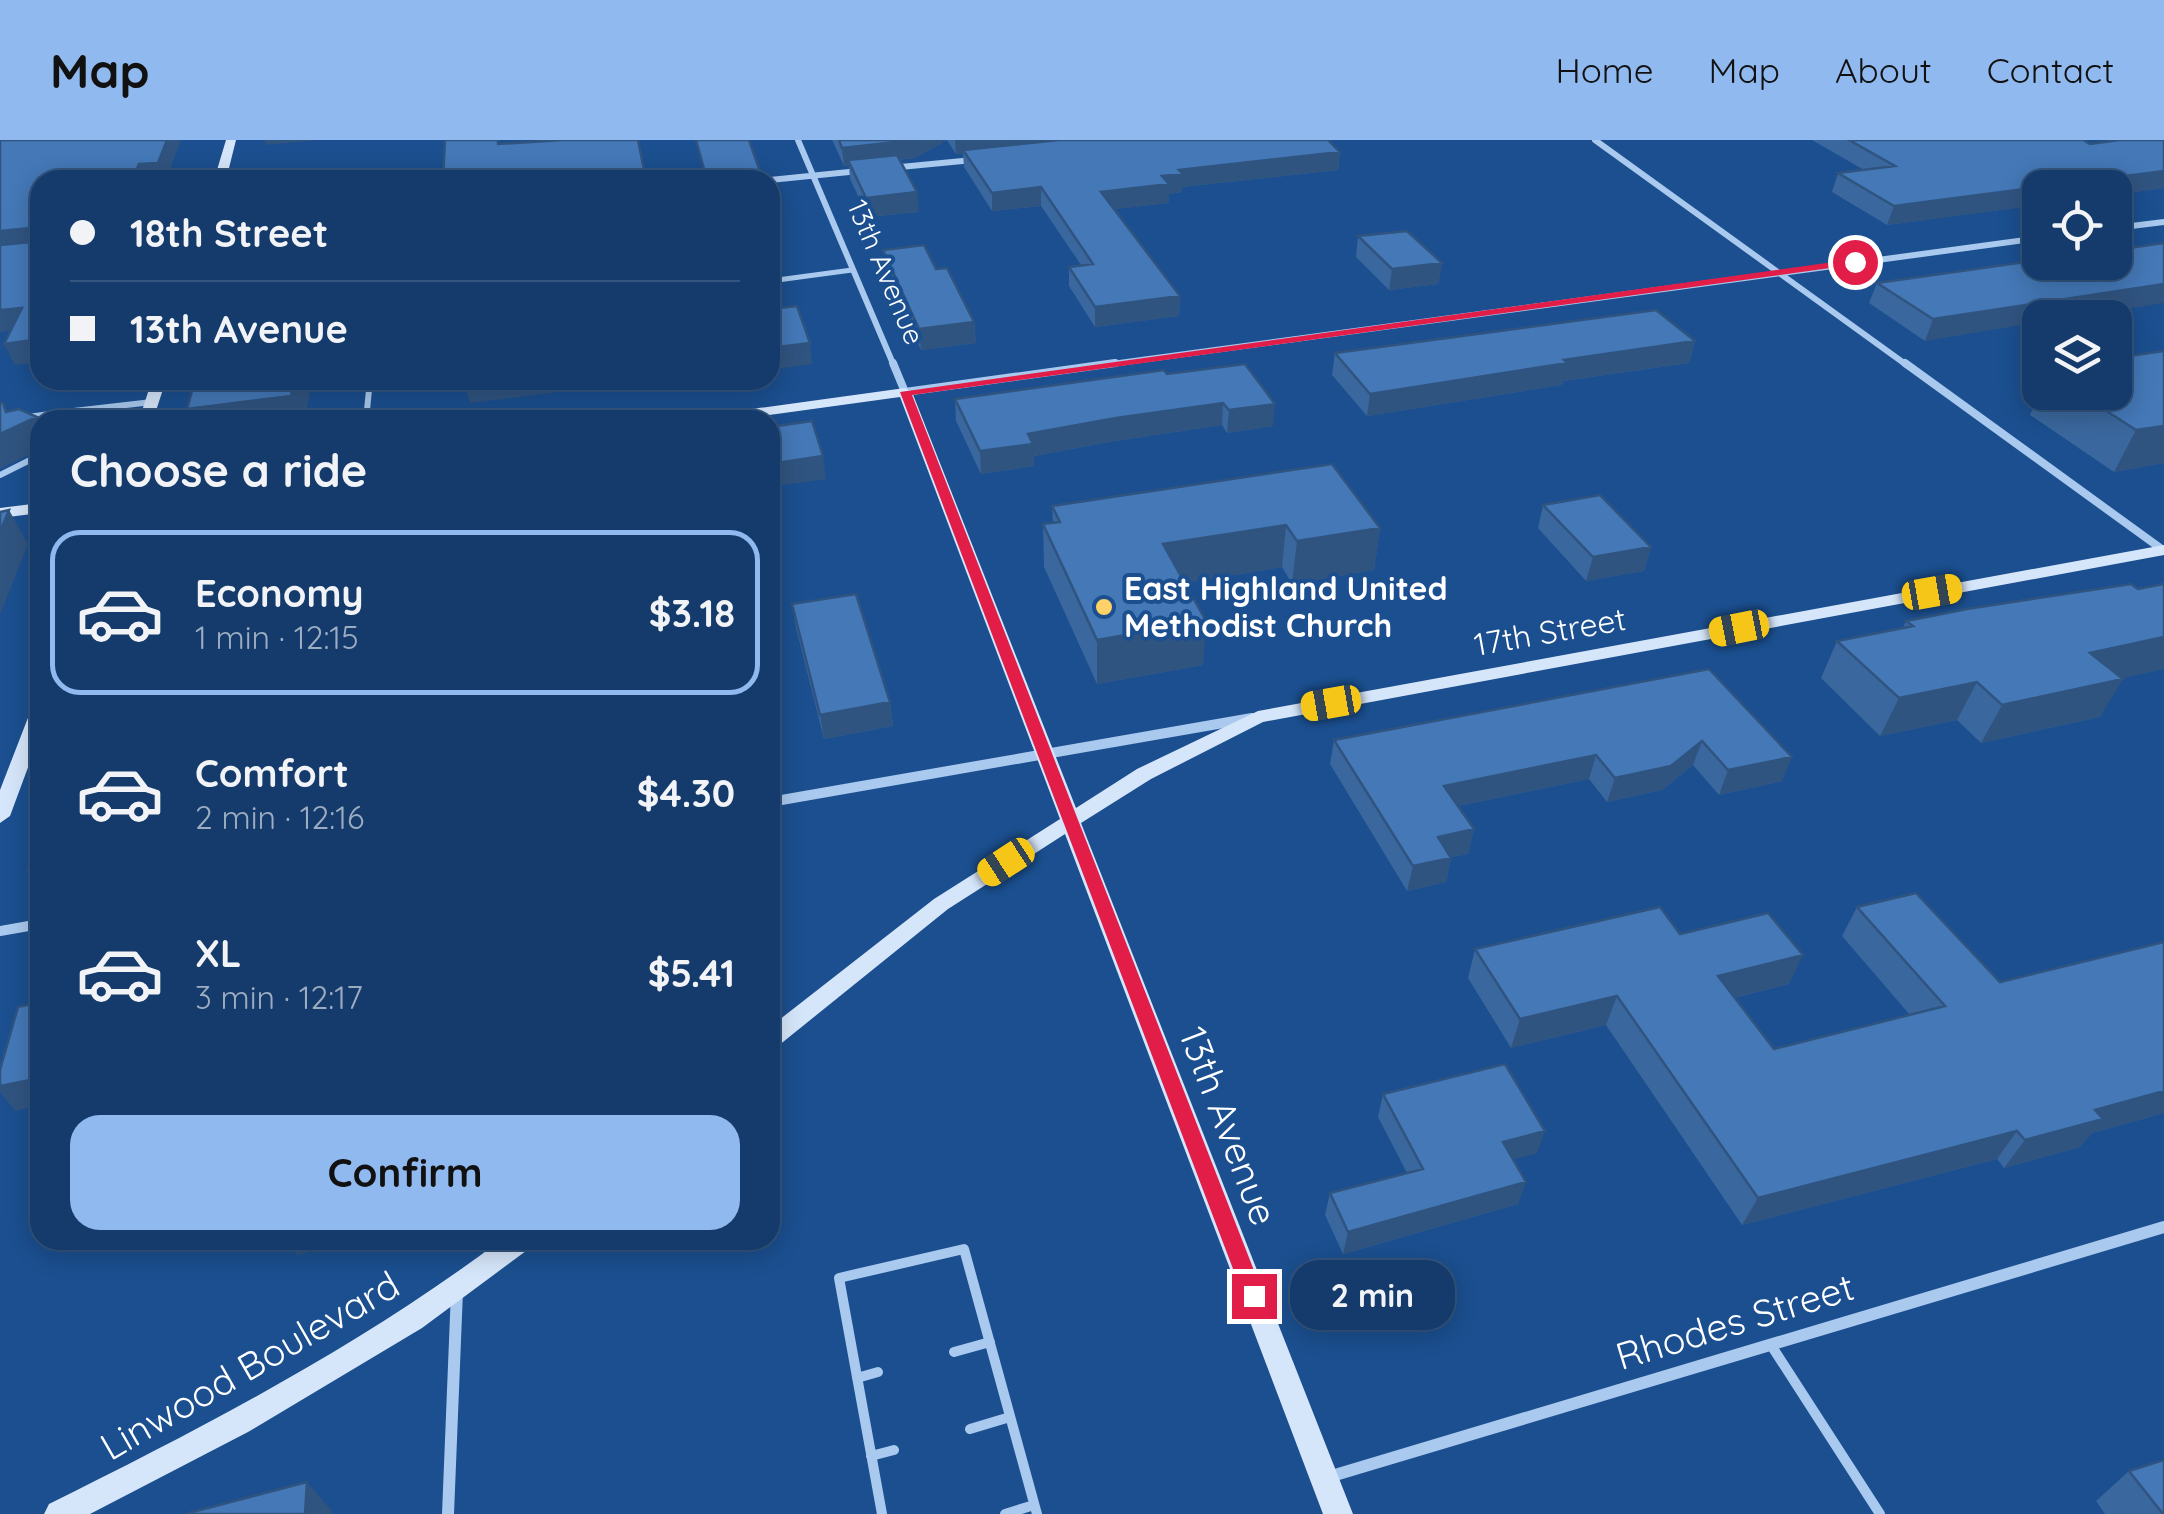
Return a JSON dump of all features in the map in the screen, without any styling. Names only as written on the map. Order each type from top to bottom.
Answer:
[{"type":"street","points":[[223,170],[231,140]]},
{"type":"street","name":"13th Avenue","points":[[798,140],[905,392],[1338,1514]]},
{"type":"street","points":[[1594,140],[2164,550]]},
{"type":"street","points":[[780,179],[989,158]]},
{"type":"street","points":[[2132,226],[2164,222]]},
{"type":"street","points":[[774,410],[2022,240]]},
{"type":"street","points":[[149,410],[156,390]]},
{"type":"street","points":[[0,513],[30,509]]},
{"type":"street","name":"17th Street","points":[[780,800],[1046,756],[2164,550]]},
{"type":"street","points":[[780,1032],[940,904],[1144,774],[1258,717]]},
{"type":"street","points":[[0,816],[30,736]]},
{"type":"street","points":[[0,931],[30,926]]},
{"type":"street","name":"Rhodes Street","points":[[1324,1478],[2164,1227]]},
{"type":"street","name":"Linwood Boulevard","points":[[59,1514],[217,1435],[457,1291],[508,1250]]},
{"type":"street","points":[[448,1514],[457,1291]]},
{"type":"lane","points":[[780,280],[852,270]]},
{"type":"lane","points":[[102,410],[152,402]]},
{"type":"lane","points":[[18,418],[30,417]]},
{"type":"lane","points":[[0,475],[30,460]]},
{"type":"lane","points":[[882,1514],[839,1278],[964,1248],[1036,1510],[1005,1514]]},
{"type":"lane","points":[[954,1352],[990,1342]]},
{"type":"lane","points":[[1772,1345],[1880,1514]]},
{"type":"lane","points":[[857,1378],[878,1372]]},
{"type":"lane","points":[[970,1429],[1010,1417]]},
{"type":"lane","points":[[872,1456],[894,1450]]},
{"type":"building","points":[[0,140],[167,140],[158,163],[139,164],[136,170],[30,170],[30,228],[0,231]]},
{"type":"building","points":[[445,140],[498,140],[498,144],[638,140],[644,170],[444,170]]},
{"type":"building","points":[[696,140],[749,140],[760,170],[704,170]]},
{"type":"building","points":[[839,140],[915,140],[842,148]]},
{"type":"building","points":[[1059,140],[1328,140],[1340,152],[1179,170],[1183,174],[1162,176],[1169,184],[1101,192],[1180,296],[1095,307],[1069,267],[1093,264],[1041,187],[992,193],[963,150]]},
{"type":"building","points":[[1849,140],[2083,140],[2090,144],[2164,140],[2164,171],[2132,175],[2132,170],[2022,170],[2022,189],[1894,206],[1838,173],[1895,166]]},
{"type":"building","points":[[897,155],[917,192],[866,198],[848,160]]},
{"type":"building","points":[[1407,231],[1442,263],[1392,269],[1358,236]]},
{"type":"building","points":[[30,242],[30,340],[4,344],[22,308],[0,310],[0,245]]},
{"type":"building","points":[[2164,243],[2164,284],[2058,300],[2022,300],[2022,306],[1933,319],[1877,283],[2022,263],[2022,280],[2132,280],[2132,248]]},
{"type":"building","points":[[924,245],[936,269],[947,268],[974,322],[919,329],[883,250]]},
{"type":"building","points":[[797,306],[810,343],[780,347],[780,308]]},
{"type":"building","points":[[1656,310],[1695,341],[1370,394],[1335,353]]},
{"type":"building","points":[[2164,351],[2164,426],[2136,430],[2105,410],[2132,410],[2132,356]]},
{"type":"building","points":[[1245,364],[1275,404],[1229,410],[1223,403],[1116,418],[1028,434],[1033,444],[980,451],[955,399],[1164,370],[1167,374]]},
{"type":"building","points":[[192,390],[292,390],[291,396],[187,409]]},
{"type":"building","points":[[0,403],[6,412],[19,409],[30,414],[30,420],[0,434]]},
{"type":"building","points":[[812,421],[823,456],[780,462],[780,426]]},
{"type":"building","points":[[1332,464],[1380,528],[1297,541],[1286,525],[1163,544],[1206,621],[1097,640],[1043,524],[1060,522],[1052,506]]},
{"type":"building","points":[[1600,495],[1651,547],[1593,557],[1543,505]]},
{"type":"building","points":[[9,510],[0,532],[0,512]]},
{"type":"building","points":[[2131,584],[2138,589],[2164,584],[2164,637],[2090,653],[2123,679],[2002,705],[1977,682],[1899,698],[1837,641],[1913,626],[1906,621],[1967,609]]},
{"type":"building","points":[[856,594],[890,702],[820,715],[792,604]]},
{"type":"building","points":[[1709,669],[1792,757],[1728,770],[1702,741],[1671,766],[1615,778],[1596,755],[1444,786],[1474,829],[1438,837],[1451,858],[1413,866],[1334,740]]},
{"type":"building","points":[[1916,893],[2000,982],[2164,942],[2164,1091],[2095,1110],[2103,1119],[2025,1140],[2017,1131],[1758,1198],[1617,996],[1520,1019],[1475,949],[1660,907],[1680,934],[1768,913],[1803,955],[1718,976],[1774,1049],[1945,1006],[1857,907]]},
{"type":"building","points":[[30,1004],[30,1080],[0,1086],[0,1070],[18,1007]]},
{"type":"building","points":[[1505,1064],[1545,1131],[1503,1142],[1526,1182],[1348,1232],[1330,1193],[1423,1169],[1383,1094]]},
{"type":"building","points":[[2164,1460],[2164,1514],[2163,1514],[2129,1471]]},
{"type":"building","points":[[307,1482],[305,1514],[185,1514]]},
{"type":"place","name":"East Highland United Methodist Church","points":[[1104,607]]},
{"type":"route","points":[[1254,1296],[905,392],[1855,262]]}]
